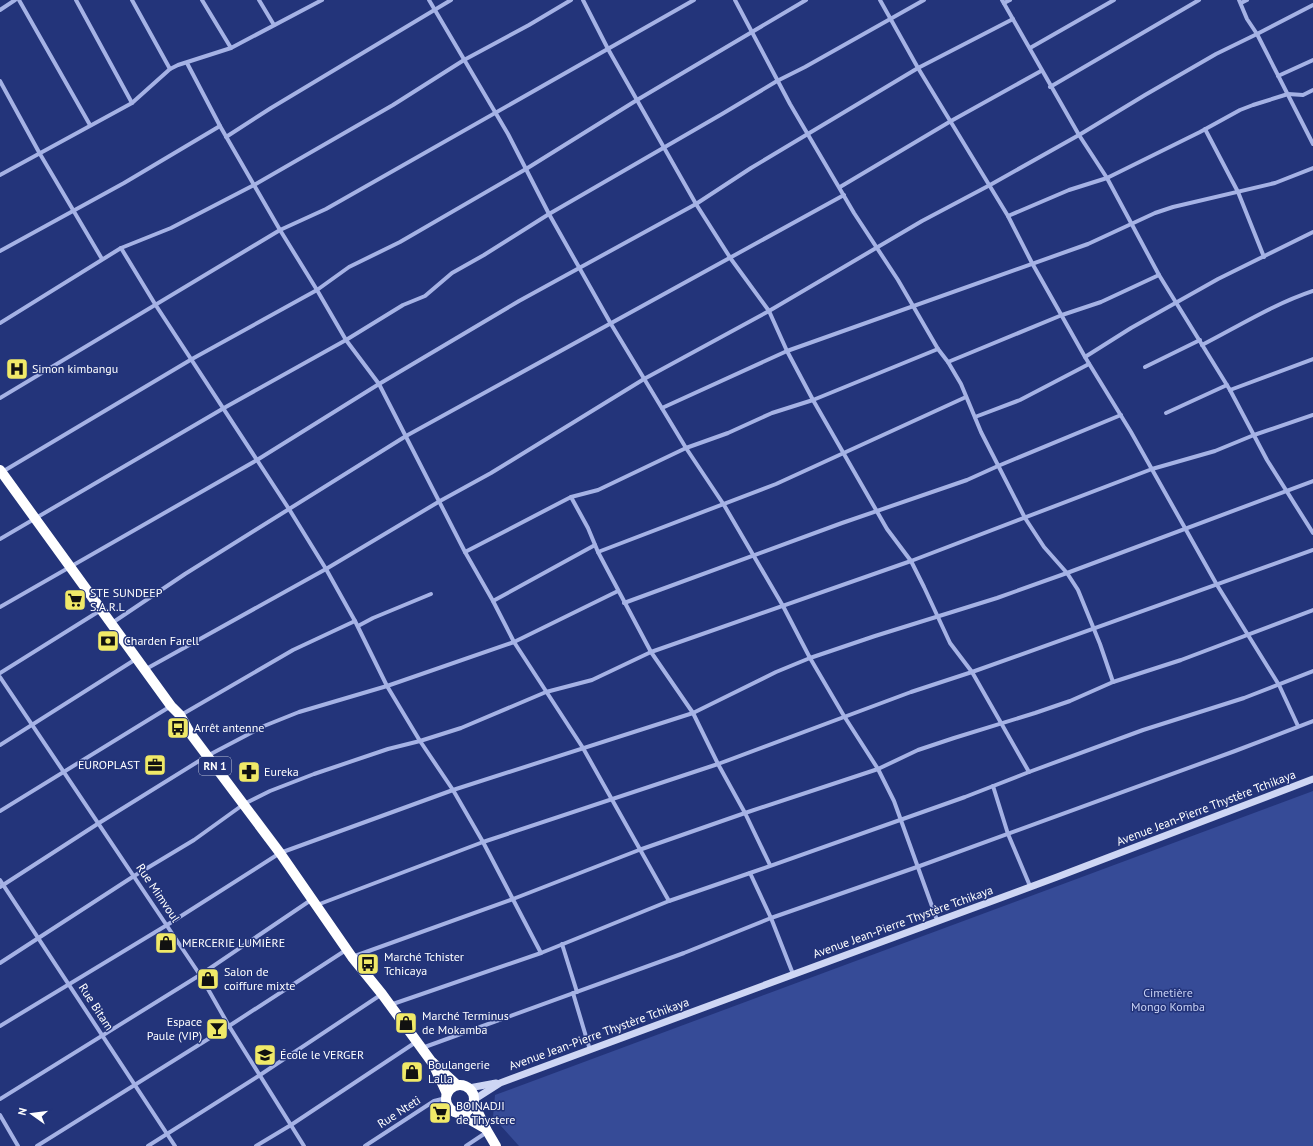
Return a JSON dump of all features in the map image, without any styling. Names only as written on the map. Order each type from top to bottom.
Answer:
[{"type":"highway","name":"RN 1","points":[[1,472],[146,669],[171,706],[180,715],[190,733],[280,852],[313,903],[349,954],[382,994],[431,1061],[457,1085]]},
{"type":"highway","name":"RN 1","points":[[431,1061],[447,1096]]},
{"type":"highway","points":[[486,1130],[454,1112],[448,1106],[447,1096],[451,1088],[457,1085],[466,1086],[472,1091],[474,1101],[486,1130],[496,1146]]},
{"type":"highway","points":[[458,1113],[468,1112],[474,1101]]},
{"type":"street","points":[[0,10],[15,0]]},
{"type":"street","points":[[19,0],[90,125]]},
{"type":"street","points":[[76,0],[132,103]]},
{"type":"street","points":[[132,0],[170,69]]},
{"type":"street","points":[[202,0],[231,48]]},
{"type":"street","points":[[259,0],[274,25]]},
{"type":"street","points":[[310,0],[313,5]]},
{"type":"street","points":[[0,175],[132,103],[170,69],[231,48],[322,0]]},
{"type":"street","points":[[429,0],[496,114],[526,169],[548,214],[611,324],[686,448],[724,505],[783,606],[810,658],[844,716],[878,768],[894,801],[937,920]]},
{"type":"street","points":[[226,137],[271,108],[451,0]]},
{"type":"street","points":[[0,323],[121,248],[171,228],[254,185],[393,104],[464,60],[571,0]]},
{"type":"street","points":[[583,0],[608,49],[696,204],[731,258],[769,311],[787,351],[813,400],[887,529],[911,561],[950,643],[972,672],[1029,772]]},
{"type":"street","points":[[0,398],[280,230],[326,209],[496,114],[694,0]]},
{"type":"street","points":[[735,0],[777,81],[808,134],[938,349],[948,362],[961,384],[998,466],[1025,518],[1044,548],[1067,573],[1078,590],[1100,644],[1113,682]]},
{"type":"street","points":[[1,472],[192,359],[317,290],[349,267],[400,242],[526,169],[637,100],[806,0]]},
{"type":"street","points":[[880,0],[918,68],[1008,216],[1032,263],[1085,357],[1121,415],[1217,585],[1279,685],[1298,726]]},
{"type":"street","points":[[0,539],[224,408],[346,340],[403,305],[425,296],[452,272],[484,255],[548,214],[777,81],[805,67],[924,0]]},
{"type":"street","points":[[1010,0],[1003,2],[1030,48],[1050,87],[1107,178],[1159,275],[1230,390],[1254,435],[1313,534]]},
{"type":"street","points":[[1030,48],[1114,0]]},
{"type":"street","points":[[1050,87],[1199,0]]},
{"type":"street","points":[[1247,0],[1240,2],[1247,19],[1257,34],[1297,113],[1308,131],[1313,144]]},
{"type":"street","points":[[146,669],[326,569],[497,469],[644,379],[769,311],[922,221],[1079,135],[1216,54],[1313,5]]},
{"type":"street","points":[[0,607],[257,460],[379,384],[519,301],[696,204],[751,168],[918,68],[1013,19]]},
{"type":"street","points":[[1278,76],[1313,60]]},
{"type":"street","points":[[187,63],[226,137],[280,230],[346,340],[379,384],[514,642],[583,748],[669,902]]},
{"type":"street","points":[[840,187],[951,121],[1041,71]]},
{"type":"street","points":[[0,81],[40,154],[102,260]]},
{"type":"street","points":[[1008,216],[1069,190],[1107,178],[1240,110],[1288,94],[1303,95],[1313,90]]},
{"type":"street","points":[[0,251],[72,210],[124,183],[220,126]]},
{"type":"street","points":[[1205,129],[1238,192],[1264,257]]},
{"type":"street","points":[[1308,131],[1313,129]]},
{"type":"street","points":[[662,408],[787,351],[1088,244],[1132,223],[1173,207],[1275,183],[1313,168]]},
{"type":"street","points":[[112,623],[185,574],[406,436],[844,195]]},
{"type":"street","points":[[1085,357],[1131,328],[1218,279],[1313,232]]},
{"type":"street","points":[[121,248],[155,304],[224,408],[326,569],[355,620],[387,686],[420,741],[453,790],[483,842],[541,953]]},
{"type":"street","points":[[948,362],[1062,315],[1101,302],[1159,275]]},
{"type":"street","points":[[1202,345],[1271,308],[1313,291]]},
{"type":"street","points":[[1146,367],[1200,340]]},
{"type":"street","points":[[466,552],[571,497],[598,490],[686,448],[728,433],[772,414],[813,400],[938,349]]},
{"type":"street","points":[[1230,390],[1313,359]]},
{"type":"street","points":[[976,417],[1020,400],[1089,364]]},
{"type":"street","points":[[1166,413],[1227,385]]},
{"type":"street","points":[[598,552],[724,505],[783,481],[966,397]]},
{"type":"street","points":[[624,603],[842,523],[967,480],[1121,415]]},
{"type":"street","points":[[0,963],[134,876],[194,840],[244,804],[270,791],[314,774],[388,749],[461,728],[546,692],[592,680],[651,652],[911,561],[1152,470],[1215,452],[1254,435],[1313,415]]},
{"type":"street","points":[[0,1026],[167,925],[280,852],[453,790],[693,713],[776,672],[810,658],[1067,573],[1313,481]]},
{"type":"street","points":[[571,497],[588,528],[598,552],[624,603],[651,652],[693,713],[718,764],[746,813],[770,865]]},
{"type":"street","points":[[493,601],[595,545]]},
{"type":"street","points":[[0,1099],[103,1036],[313,903],[483,842],[718,764],[844,716],[1128,617],[1313,550]]},
{"type":"street","points":[[2,886],[99,823],[208,756],[264,726],[299,712],[387,686],[514,642],[618,591]]},
{"type":"street","points":[[358,626],[373,618],[431,594]]},
{"type":"street","points":[[0,673],[102,610]]},
{"type":"street","points":[[37,1146],[229,1026],[349,954],[513,898],[640,850],[878,768],[918,750],[1070,701],[1113,682],[1181,660],[1313,610]]},
{"type":"street","points":[[180,715],[293,650],[355,620]]},
{"type":"street","points":[[0,745],[138,658]]},
{"type":"street","points":[[390,1005],[541,953],[669,902],[770,865],[900,820],[1144,730],[1244,698],[1313,671]]},
{"type":"street","name":"Rue Mimvoul","points":[[0,677],[200,975],[229,1026],[304,1146]]},
{"type":"street","points":[[0,811],[171,706]]},
{"type":"street","points":[[256,1146],[419,1045],[575,993],[684,953],[771,918],[1008,834],[1313,721]]},
{"type":"street","name":"Avenue Jean-Pierre Thystère Tchikaya","points":[[469,1088],[500,1083],[1313,779]]},
{"type":"street","points":[[993,786],[1008,834],[1030,886]]},
{"type":"street","points":[[750,873],[771,918],[793,974]]},
{"type":"street","name":"Rue Bitam","points":[[0,880],[2,886],[70,985],[175,1146]]},
{"type":"street","points":[[562,944],[590,1050]]},
{"type":"street","points":[[148,1146],[260,1075],[382,994]]},
{"type":"street","name":"Avenue Jean-Pierre Thystère Tchikaya","points":[[474,1101],[500,1083]]},
{"type":"street","name":"Rue Nteti","points":[[365,1146],[434,1101],[447,1096]]},
{"type":"street","points":[[0,1116],[18,1146]]},
{"type":"street","points":[[466,1146],[486,1130]]},
{"type":"green space","name":"Cimetière Mongo Komba","points":[[1313,791],[1313,1146],[519,1146],[493,1117],[495,1095]]},
{"type":"place","name":"Simon kimbangu","points":[[17,369]]},
{"type":"place","name":"STE SUNDEEP S.A.R.L","points":[[75,600]]},
{"type":"place","name":"Charden Farell","points":[[108,641]]},
{"type":"place","name":"Arrêt antenne","points":[[178,728]]},
{"type":"place","name":"EUROPLAST","points":[[155,765]]},
{"type":"place","name":"Eureka","points":[[249,772]]},
{"type":"place","name":"MERCERIE LUMIÈRE","points":[[166,943]]},
{"type":"place","name":"Marché Tchister Tchicaya","points":[[368,964]]},
{"type":"place","name":"Salon de coiffure mixte","points":[[208,979]]},
{"type":"place","name":"Marché Terminus de Mokamba","points":[[406,1023]]},
{"type":"place","name":"Espace Paule (VIP)","points":[[217,1029]]},
{"type":"place","name":"École le VERGER","points":[[265,1055]]},
{"type":"place","name":"Boulangerie Lalla","points":[[412,1072]]},
{"type":"place","name":"BOINADJI de Thystere","points":[[440,1113]]}]
